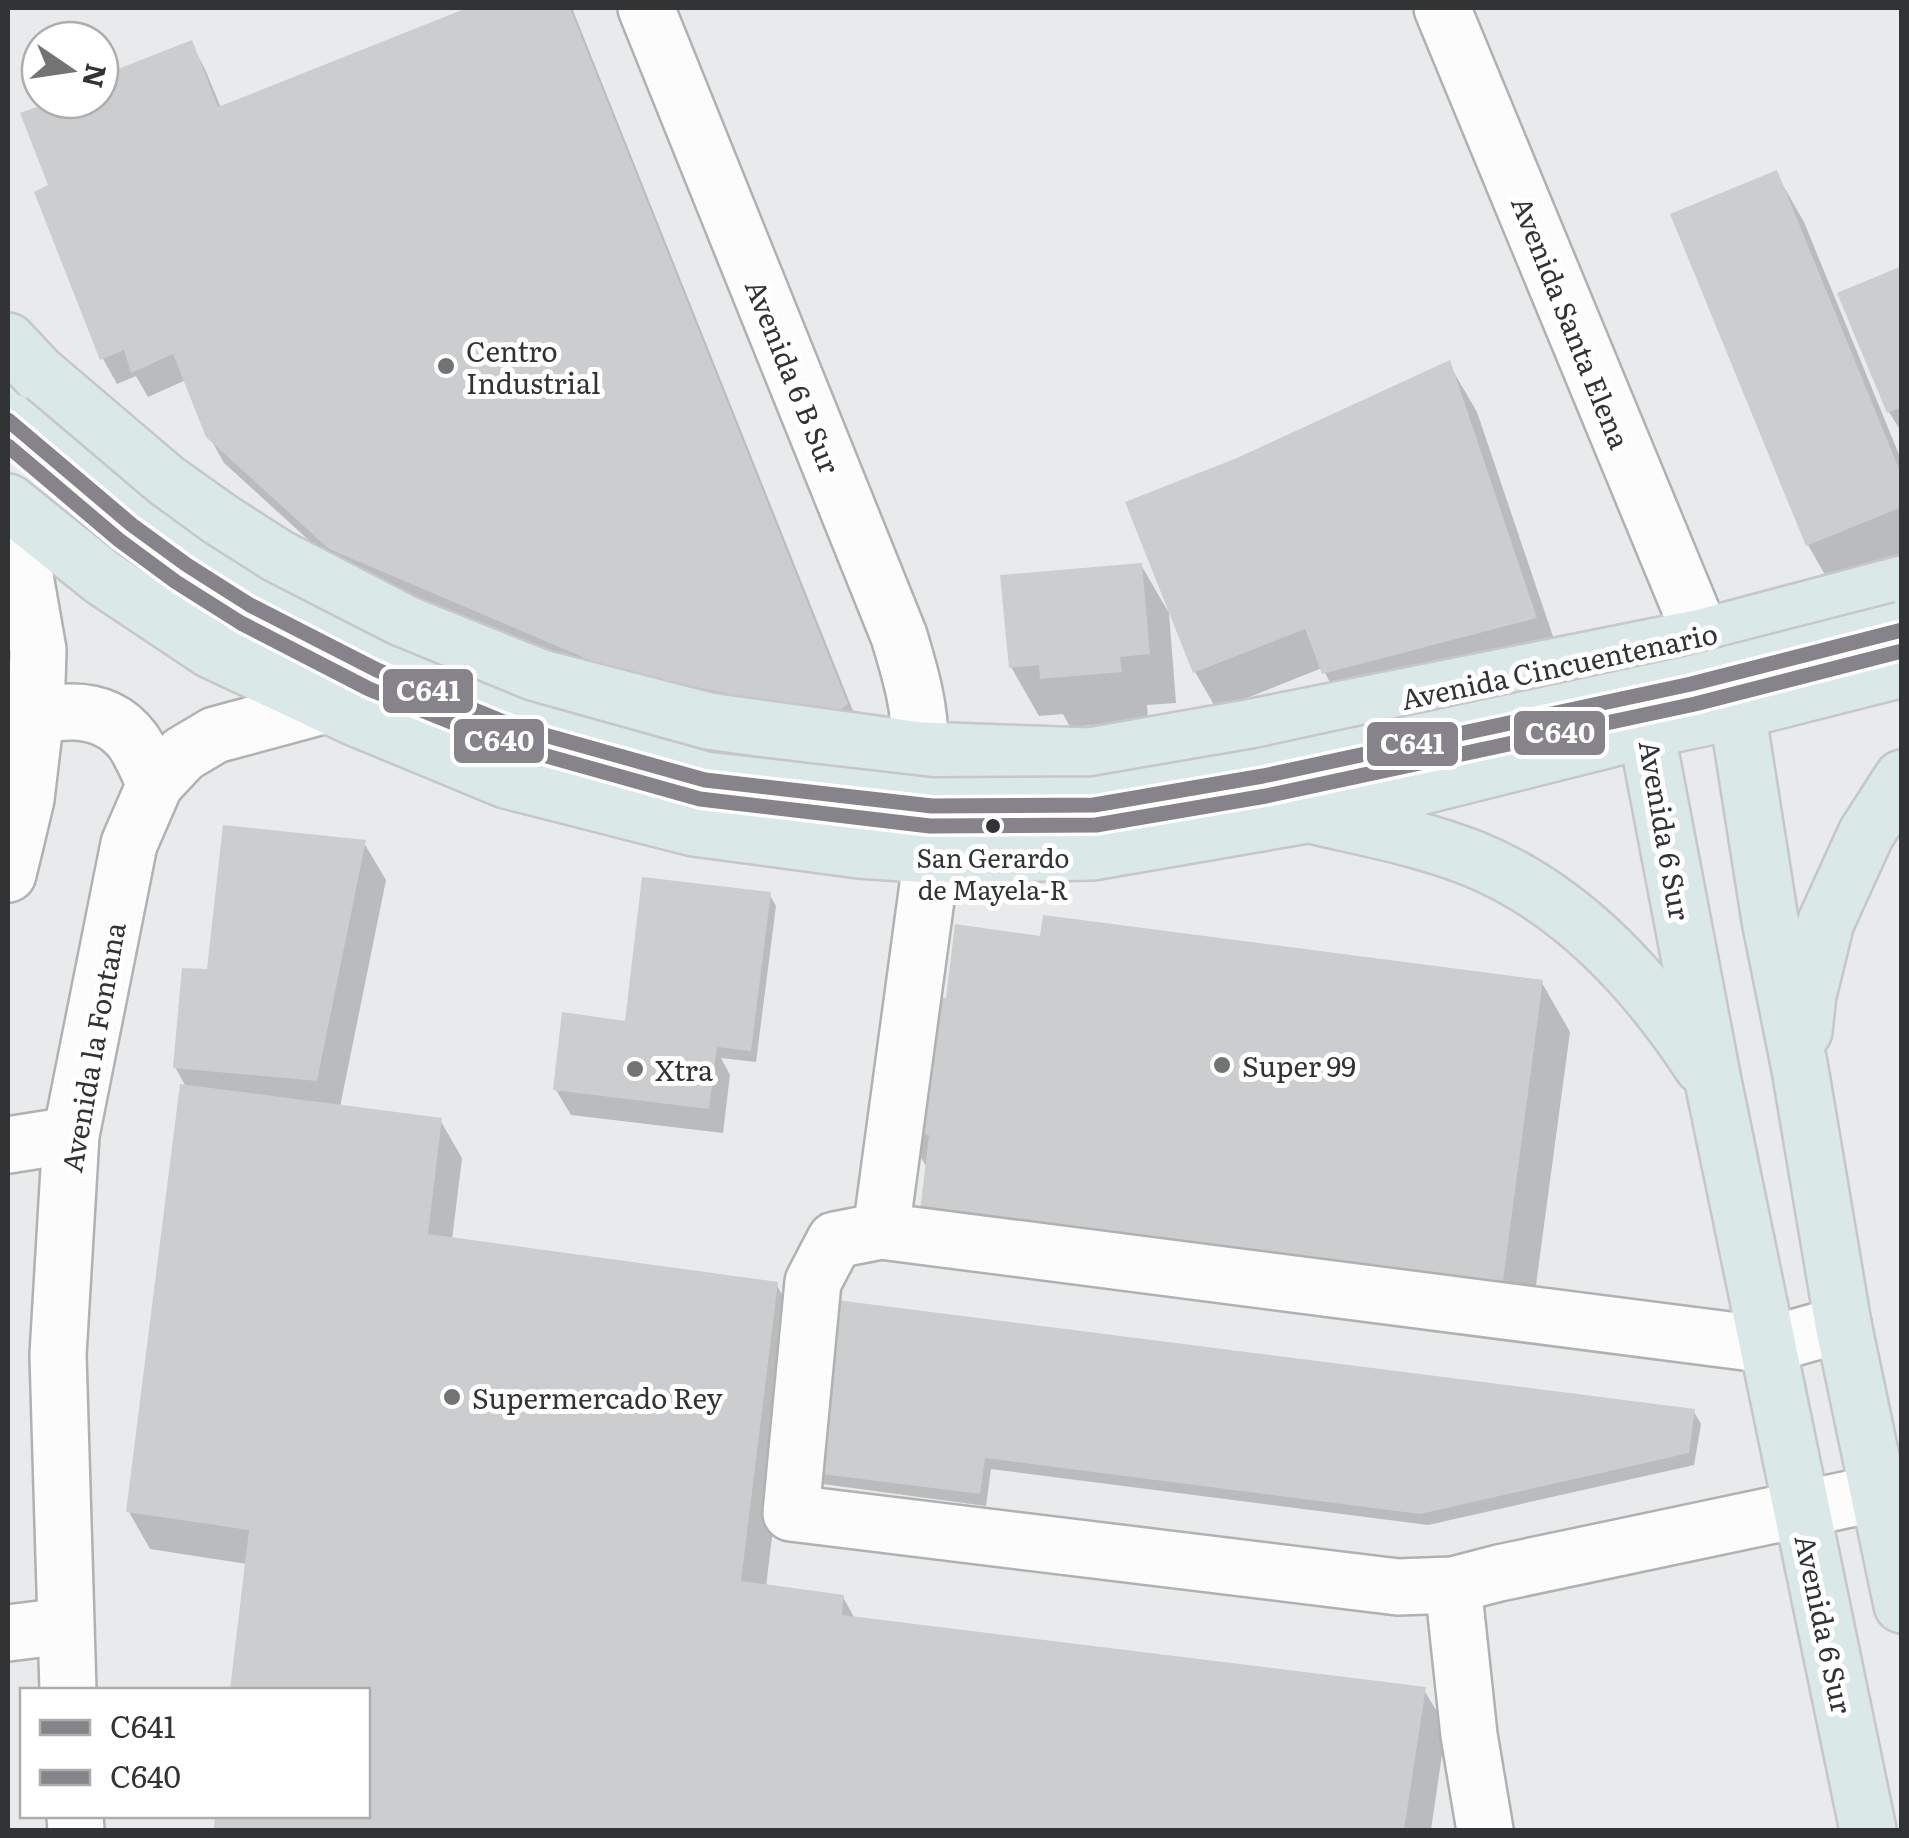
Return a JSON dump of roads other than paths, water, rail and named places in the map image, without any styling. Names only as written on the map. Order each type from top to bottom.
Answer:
[{"type":"main road","name":"Avenida Cincuentenario","points":[[8,341],[52,386],[166,482],[220,521],[276,557],[406,624],[542,678],[708,721],[920,750],[1089,756],[1702,637],[1902,584]]},
{"type":"main road","name":"Avenida Cincuentenario","points":[[8,420],[187,566],[250,605],[377,670],[516,728],[705,780],[932,806],[1094,805],[1262,776],[1691,684],[1902,630]]},
{"type":"main road","points":[[8,502],[103,578],[210,650],[326,705],[506,780],[694,828],[858,850],[932,855],[1093,852],[1307,814],[1902,669]]},
{"type":"main road","points":[[1702,637],[1737,711],[1842,1324],[1902,1605]]},
{"type":"main road","name":"Avenida 6 Sur","points":[[1702,637],[1646,730],[1714,1086],[1868,1830]]},
{"type":"main road","points":[[858,850],[877,840],[906,810],[920,771],[920,750]]},
{"type":"main road","points":[[1800,1069],[1808,995],[1826,922],[1866,834],[1902,778]]},
{"type":"main road","points":[[1307,814],[1472,858],[1534,890],[1574,918],[1639,981],[1673,1022],[1714,1086]]},
{"type":"street","name":"Avenida 6 B Sur","points":[[646,8],[899,636],[920,720],[920,750]]},
{"type":"street","name":"Avenida Santa Elena","points":[[1442,8],[1702,637]]},
{"type":"street","points":[[8,514],[25,576],[38,650],[22,720],[26,799],[8,874]]},
{"type":"street","name":"Avenida la Fontana","points":[[68,1688],[58,1355],[71,1136],[129,844],[155,784],[182,754],[215,735],[326,705]]},
{"type":"street","points":[[22,720],[63,711],[98,714],[116,724],[133,742],[155,784]]},
{"type":"street","points":[[880,1232],[932,855]]},
{"type":"street","points":[[8,1145],[71,1136]]},
{"type":"street","points":[[1842,1324],[1768,1346],[880,1232],[835,1240],[813,1282],[791,1513],[1398,1587],[1453,1585],[1878,1493]]},
{"type":"street","points":[[1453,1585],[1469,1735],[1485,1830]]},
{"type":"street","points":[[8,1633],[64,1626]]},
{"type":"place","name":"Centro Industrial","points":[[446,366]]},
{"type":"place","name":"San Gerardo de Mayela-R","points":[[993,826]]},
{"type":"place","name":"Super 99","points":[[1222,1065]]},
{"type":"place","name":"Xtra","points":[[635,1069]]},
{"type":"place","name":"Supermercado Rey","points":[[452,1397]]}]
